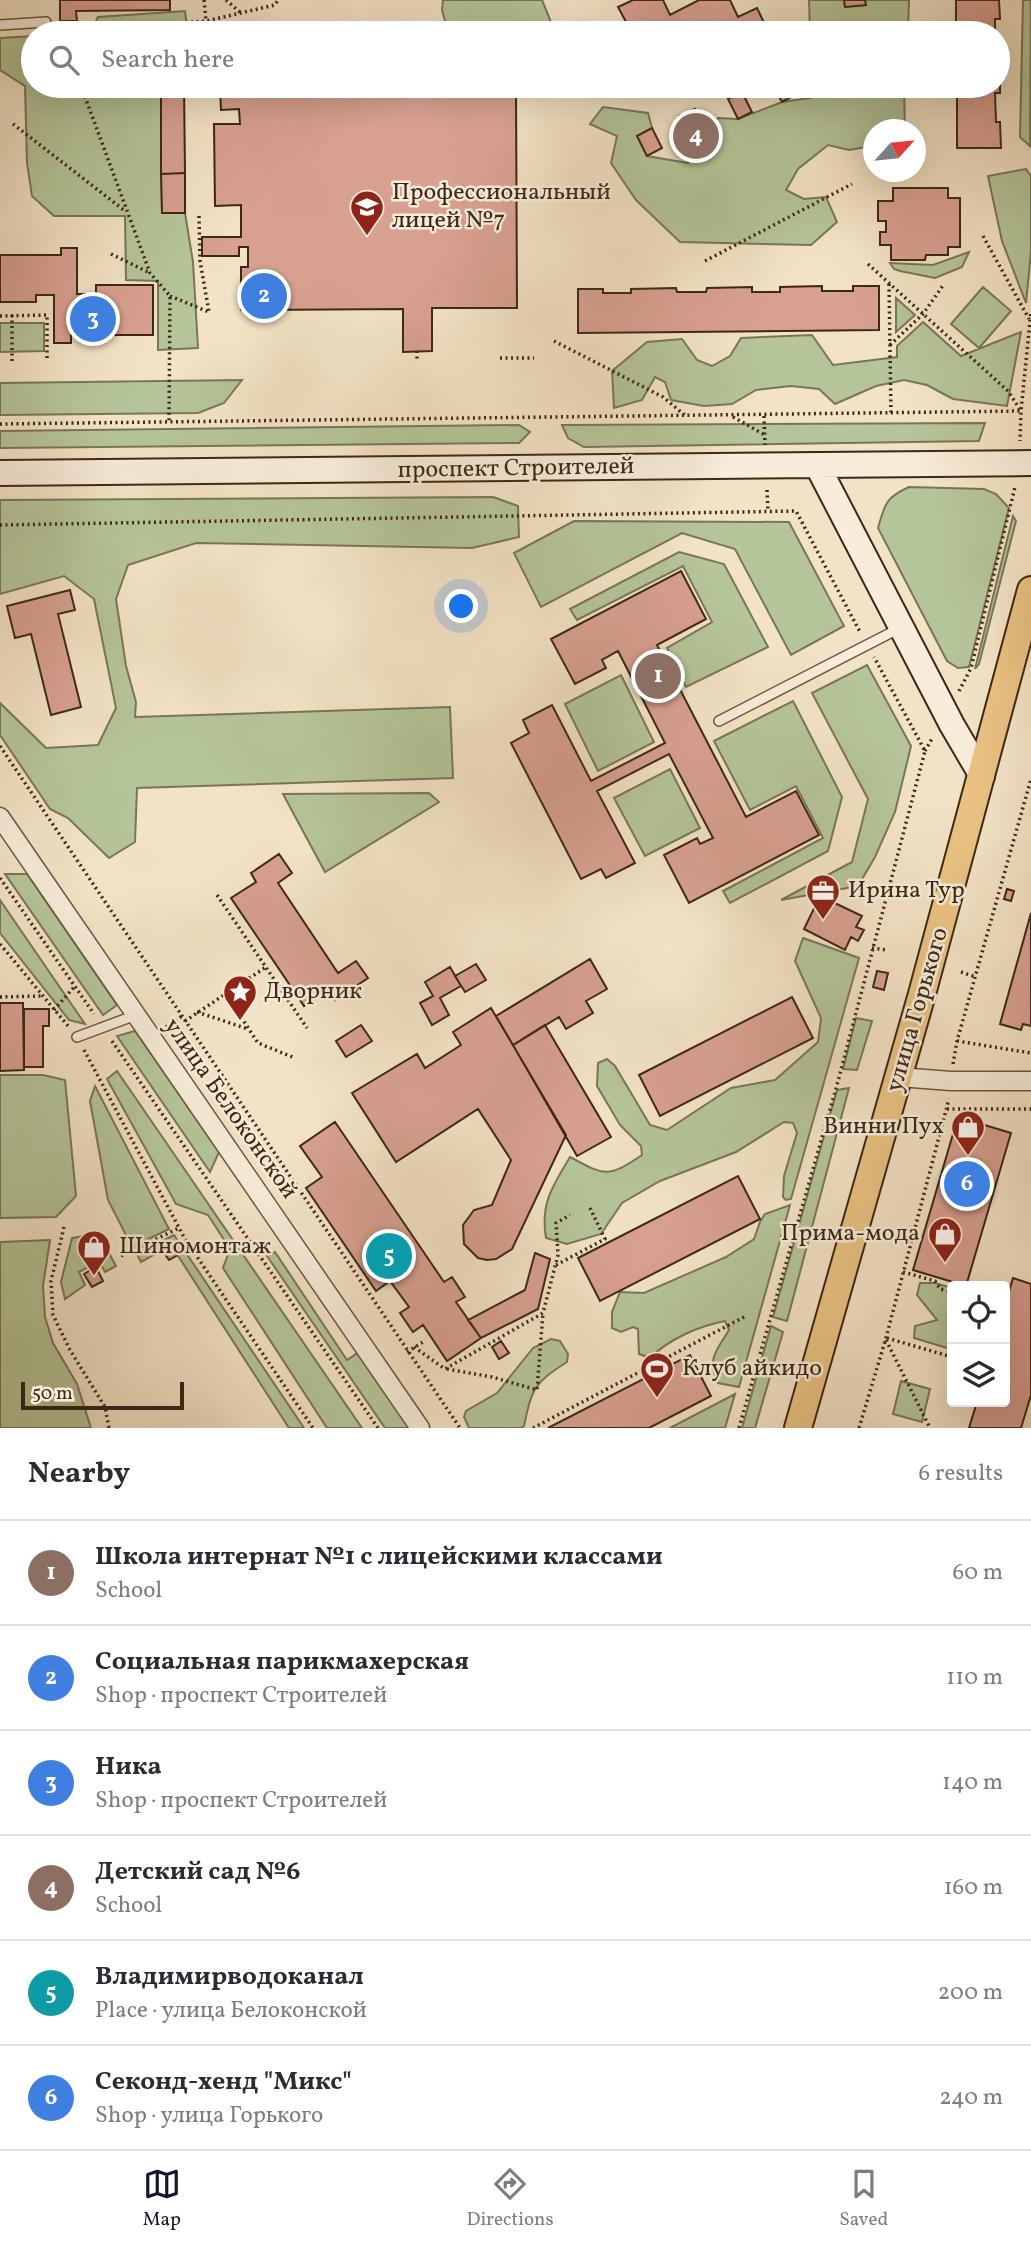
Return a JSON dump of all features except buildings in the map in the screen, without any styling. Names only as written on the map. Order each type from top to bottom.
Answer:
[{"type":"main road","name":"проспект Строителей","points":[[0,473],[1025,464]]},
{"type":"main road","points":[[817,465],[946,714],[982,776]]},
{"type":"main road","name":"улица Горького","points":[[798,1428],[899,1077],[1031,590]]},
{"type":"street","name":"улица Белоконской","points":[[0,817],[420,1428]]},
{"type":"street","points":[[899,1077],[951,1081],[1031,1081]]},
{"type":"lane","points":[[0,25],[21,24]]},
{"type":"lane","points":[[719,721],[901,627]]},
{"type":"lane","points":[[77,1037],[136,1015]]},
{"type":"path","points":[[204,0],[206,21],[275,5],[278,0]]},
{"type":"path","points":[[226,0],[241,13]]},
{"type":"path","points":[[85,98],[150,273],[170,296],[209,312],[200,261],[199,216]]},
{"type":"path","points":[[13,124],[126,212]]},
{"type":"path","points":[[705,261],[852,184]]},
{"type":"path","points":[[983,236],[1030,321]]},
{"type":"path","points":[[111,254],[150,273]]},
{"type":"path","points":[[867,264],[1009,391],[1021,411]]},
{"type":"path","points":[[889,284],[891,414]]},
{"type":"path","points":[[890,345],[923,314],[944,284]]},
{"type":"path","points":[[170,296],[170,422]]},
{"type":"path","points":[[738,1428],[837,1085],[925,751],[971,668],[1025,464],[1021,411],[1031,311]]},
{"type":"path","points":[[12,315],[12,361]]},
{"type":"path","points":[[0,316],[47,315],[47,361]]},
{"type":"path","points":[[554,341],[663,397],[687,416]]},
{"type":"path","points":[[417,351],[417,361]]},
{"type":"path","points":[[500,358],[534,358]]},
{"type":"path","points":[[0,424],[1021,411]]},
{"type":"path","points":[[731,416],[765,435]]},
{"type":"path","points":[[764,416],[765,446]]},
{"type":"path","points":[[767,490],[768,511]]},
{"type":"path","points":[[0,525],[796,511],[925,751]]},
{"type":"path","points":[[0,746],[460,1428]]},
{"type":"path","points":[[859,1428],[947,1109],[957,1041],[1031,779]]},
{"type":"path","points":[[0,878],[378,1428]]},
{"type":"path","points":[[217,895],[307,1028]]},
{"type":"path","points":[[0,944],[77,1037],[179,1228],[313,1428]]},
{"type":"path","points":[[872,948],[886,950]]},
{"type":"path","points":[[185,1021],[266,967]]},
{"type":"path","points":[[961,972],[976,977]]},
{"type":"path","points":[[54,1010],[75,986]]},
{"type":"path","points":[[226,994],[258,1043],[295,1058]]},
{"type":"path","points":[[0,996],[43,996]]},
{"type":"path","points":[[197,1012],[250,1030]]},
{"type":"path","points":[[957,1041],[1031,1053]]},
{"type":"path","points":[[947,1109],[1031,1109]]},
{"type":"path","points":[[556,1265],[606,1239],[589,1206]]},
{"type":"path","points":[[414,1347],[445,1369],[492,1377],[537,1390],[543,1313],[558,1255],[556,1223],[570,1215]]},
{"type":"path","points":[[64,1227],[51,1281],[53,1315],[70,1350],[105,1407],[109,1428]]},
{"type":"path","points":[[121,1256],[179,1228]]},
{"type":"path","points":[[903,1272],[935,1281],[940,1289],[947,1291]]},
{"type":"path","points":[[445,1369],[543,1313]]},
{"type":"path","points":[[533,1428],[746,1316]]},
{"type":"path","points":[[886,1338],[947,1356]]},
{"type":"path","points":[[886,1338],[930,1428]]},
{"type":"path","points":[[407,1352],[423,1342]]},
{"type":"green space","points":[[443,0],[542,0],[551,21],[445,21]]},
{"type":"green space","points":[[809,0],[844,0],[845,7],[865,5],[865,0],[909,0],[908,21],[810,21]]},
{"type":"green space","points":[[1023,0],[1031,0],[1030,146],[1020,137]]},
{"type":"green space","points":[[185,11],[186,21],[96,21],[98,17]]},
{"type":"green space","points":[[21,37],[21,83],[0,70],[0,38]]},
{"type":"green space","points":[[25,98],[161,98],[162,213],[185,213],[193,262],[198,348],[158,350],[158,281],[126,280],[125,216],[54,216],[32,196],[27,163]]},
{"type":"green space","points":[[811,98],[904,98],[905,119],[863,119],[863,148],[849,150],[828,145],[798,169],[786,190],[804,199],[826,197],[837,222],[811,245],[680,242],[636,200],[611,163],[617,136],[590,124],[603,107],[648,113],[652,128],[637,136],[647,156],[688,163],[690,140],[706,132],[718,118],[738,119],[782,102]]},
{"type":"green space","points":[[1026,169],[1031,176],[1031,251],[1026,303],[1002,241],[988,176]]},
{"type":"green space","points":[[969,252],[962,267],[935,278],[894,269],[890,263],[933,265]]},
{"type":"green space","points":[[983,287],[1011,311],[979,348],[951,324]]},
{"type":"green space","points":[[896,298],[915,315],[896,332]]},
{"type":"green space","points":[[923,322],[961,356],[1021,332],[1007,406],[953,399],[927,385],[904,380],[876,386],[835,404],[819,389],[791,386],[756,390],[732,404],[704,406],[671,400],[665,382],[655,377],[642,400],[614,408],[612,371],[647,342],[682,339],[697,360],[712,366],[730,356],[741,338],[812,335],[833,365],[897,357],[897,346]]},
{"type":"green space","points":[[0,323],[44,323],[44,351],[0,352]]},
{"type":"green space","points":[[242,380],[224,403],[198,413],[0,415],[0,383]]},
{"type":"green space","points":[[985,423],[979,441],[584,447],[568,438],[562,425]]},
{"type":"green space","points":[[519,425],[530,432],[519,443],[0,448],[0,431]]},
{"type":"green space","points":[[909,487],[984,489],[996,494],[1009,508],[969,667],[958,668],[947,661],[878,528],[890,498]]},
{"type":"green space","points":[[493,497],[518,506],[519,537],[472,548],[196,543],[128,565],[116,599],[126,666],[136,702],[135,717],[450,707],[453,778],[137,788],[135,842],[109,858],[68,818],[50,809],[0,735],[0,703],[46,748],[98,745],[116,708],[94,599],[64,576],[0,594],[0,500]]},
{"type":"green space","points":[[1013,516],[1016,521],[979,664],[975,669]]},
{"type":"green space","points":[[574,521],[789,522],[844,626],[791,655],[735,549],[682,533],[541,607],[514,553]]},
{"type":"green space","points":[[679,552],[724,564],[768,647],[686,687],[667,648],[712,622],[683,566],[577,620],[570,609]]},
{"type":"green space","points":[[867,665],[911,746],[895,812],[875,857],[858,886],[781,900],[852,862],[868,799],[812,693]]},
{"type":"green space","points":[[621,675],[654,742],[598,771],[565,704]]},
{"type":"green space","points":[[793,701],[842,797],[828,851],[730,903],[723,891],[823,838],[796,786],[750,810],[714,741]]},
{"type":"green space","points":[[670,769],[700,828],[645,856],[614,798]]},
{"type":"green space","points":[[429,793],[439,802],[325,872],[283,794]]},
{"type":"green space","points":[[5,874],[27,874],[117,1005],[103,1015]]},
{"type":"green space","points":[[0,900],[85,1024],[69,1020],[0,933]]},
{"type":"green space","points":[[803,938],[859,958],[791,1199],[786,1200],[783,1197],[784,1176],[797,1133],[793,1123],[784,1122],[736,1152],[660,1181],[622,1203],[601,1234],[567,1244],[546,1238],[546,1205],[553,1186],[570,1157],[606,1172],[621,1168],[642,1155],[641,1146],[620,1125],[597,1086],[598,1063],[607,1059],[615,1066],[650,1125],[667,1130],[731,1088],[775,1080],[818,1042],[821,1018],[795,961]]},
{"type":"green space","points":[[856,1018],[872,1021],[857,1070],[843,1069]]},
{"type":"green space","points":[[135,1031],[219,1152],[210,1172],[117,1036]]},
{"type":"green space","points":[[117,1071],[362,1428],[327,1428],[223,1268],[230,1249],[208,1215],[176,1204],[107,1079]]},
{"type":"green space","points":[[0,1075],[43,1075],[65,1080],[76,1196],[56,1217],[0,1218]]},
{"type":"green space","points":[[95,1086],[169,1229],[132,1247],[108,1200],[90,1101]]},
{"type":"green space","points":[[849,1088],[787,1321],[773,1317],[837,1090]]},
{"type":"green space","points":[[790,1205],[739,1387],[718,1383],[713,1367],[714,1355],[729,1330],[725,1321],[685,1334],[650,1358],[639,1354],[638,1329],[633,1327],[621,1332],[612,1328],[612,1312],[620,1292],[644,1293],[726,1257],[754,1239],[765,1214]]},
{"type":"green space","points":[[98,1233],[116,1266],[105,1272],[99,1261],[79,1272],[85,1285],[65,1299],[61,1282],[72,1238]]},
{"type":"green space","points":[[174,1235],[304,1428],[289,1428],[171,1245],[141,1262],[137,1254]]},
{"type":"green space","points":[[50,1240],[43,1286],[45,1317],[53,1343],[77,1384],[91,1428],[0,1428],[0,1242]]},
{"type":"green space","points":[[275,1252],[347,1360],[359,1352],[411,1428],[385,1428],[267,1256]]},
{"type":"green space","points":[[920,1283],[947,1287],[947,1348],[914,1338],[915,1326],[937,1320],[917,1295]]},
{"type":"green space","points":[[771,1326],[783,1332],[755,1428],[742,1428]]},
{"type":"green space","points":[[551,1339],[560,1341],[568,1354],[567,1362],[541,1381],[536,1388],[529,1403],[524,1426],[469,1428],[464,1417],[466,1411],[497,1393],[533,1348]]},
{"type":"green space","points":[[901,1381],[930,1389],[922,1422],[893,1414]]},
{"type":"green space","points":[[735,1394],[725,1428],[670,1428]]},
{"type":"place","name":"Детский сад №6","points":[[696,136]]},
{"type":"place","name":"Профессиональный лицей №7","points":[[367,237]]},
{"type":"place","name":"Социальная парикмахерская","points":[[264,296]]},
{"type":"place","name":"Ника","points":[[93,319]]},
{"type":"place","name":"Школа интернат №1 с лицейскими классами","points":[[658,676]]},
{"type":"place","name":"Ирина Тур","points":[[823,921]]},
{"type":"place","name":"Дворник","points":[[240,1022]]},
{"type":"place","name":"Винни Пух","points":[[968,1157]]},
{"type":"place","name":"Секонд-хенд \"Микс\"","points":[[967,1184]]},
{"type":"place","name":"Владимирводоканал","points":[[389,1256]]},
{"type":"place","name":"Прима-мода","points":[[945,1264]]},
{"type":"place","name":"Шиномонтаж","points":[[94,1277]]},
{"type":"place","name":"Клуб айкидо","points":[[657,1399]]}]
